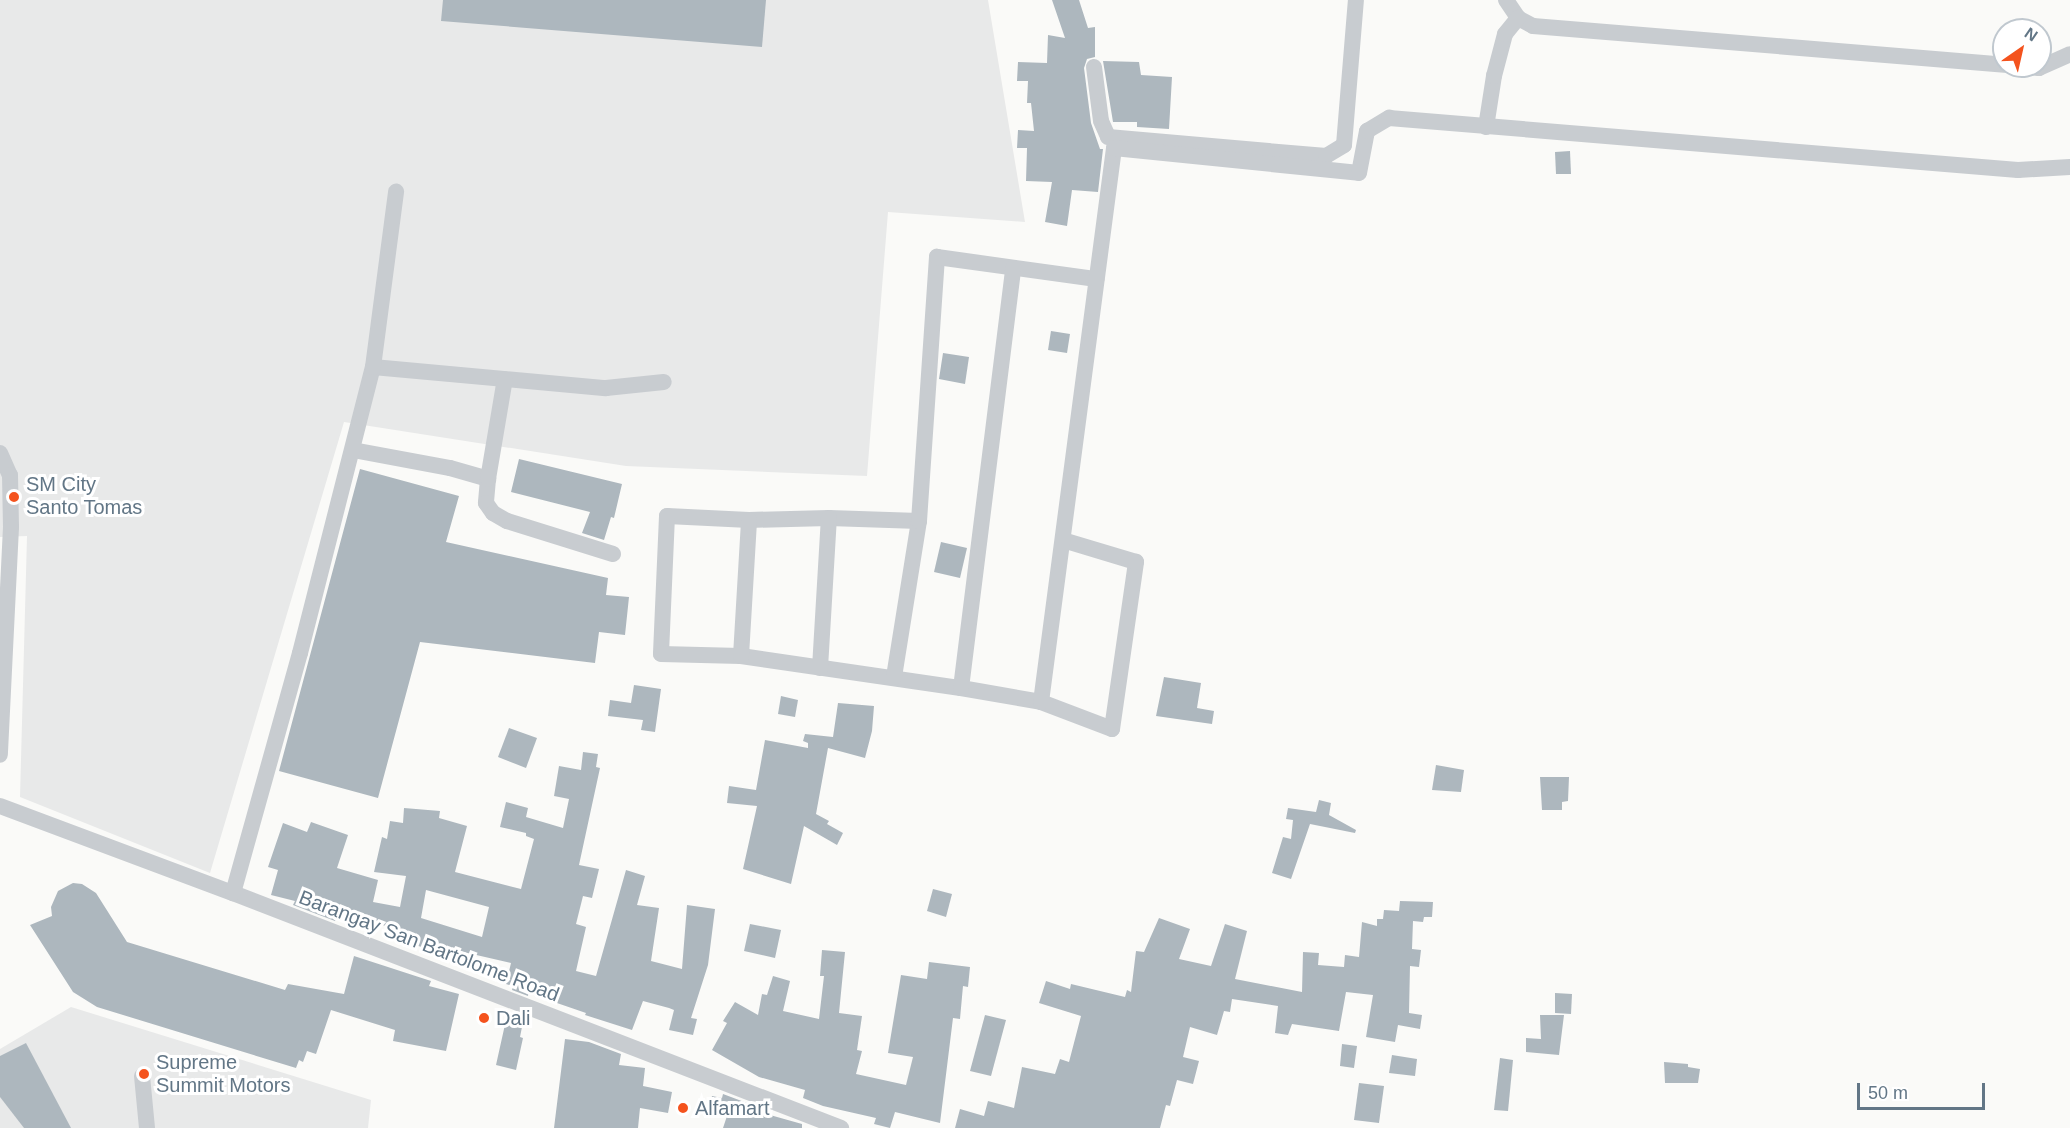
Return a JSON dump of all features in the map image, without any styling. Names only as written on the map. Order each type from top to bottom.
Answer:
[{"type":"street","points":[[1094,67],[1101,121],[1108,137],[1326,156],[1344,145],[1356,0]]},
{"type":"street","points":[[1506,0],[1518,18],[1533,26],[1992,64]]},
{"type":"street","points":[[1486,127],[1494,76],[1505,34],[1518,18]]},
{"type":"street","points":[[2052,62],[2070,54]]},
{"type":"street","points":[[1041,702],[1114,148],[1359,172],[1366,132],[1389,118],[2018,170],[2070,166]]},
{"type":"street","points":[[233,893],[300,653],[373,368],[396,192]]},
{"type":"street","points":[[894,677],[919,521],[937,257],[1096,279]]},
{"type":"street","points":[[962,688],[1013,268]]},
{"type":"street","points":[[373,368],[606,388],[664,382]]},
{"type":"street","points":[[505,379],[486,503],[493,513],[507,521],[613,554]]},
{"type":"street","points":[[353,450],[450,468],[488,479]]},
{"type":"street","points":[[0,453],[8,465],[10,475],[5,527],[0,755]]},
{"type":"street","points":[[919,521],[750,520],[668,516],[662,654],[741,656],[962,688],[1041,702],[1113,729],[1136,562],[1063,540]]},
{"type":"street","points":[[820,668],[829,519]]},
{"type":"street","points":[[741,656],[750,520]]},
{"type":"street","name":"Barangay San Bartolome Road","points":[[0,806],[233,893],[841,1128]]},
{"type":"street","points":[[142,1076],[147,1128]]},
{"type":"shaded area","points":[[0,0],[988,0],[1025,222],[888,212],[867,476],[626,466],[344,422],[210,873],[20,797],[27,536],[0,537]]},
{"type":"shaded area","name":"Supreme Summit Motors","points":[[71,1007],[371,1100],[368,1128],[0,1128],[0,1049]]},
{"type":"building","points":[[443,0],[766,0],[762,47],[441,21]]},
{"type":"building","points":[[1052,0],[1079,0],[1088,28],[1095,27],[1095,57],[1087,59],[1084,68],[1091,123],[1100,149],[1103,149],[1098,192],[1072,190],[1067,226],[1045,222],[1052,182],[1026,181],[1027,148],[1017,148],[1018,130],[1034,131],[1031,103],[1027,103],[1028,81],[1017,81],[1018,62],[1047,63],[1048,35],[1065,38]]},
{"type":"building","points":[[1103,61],[1139,62],[1141,75],[1172,77],[1169,129],[1137,127],[1137,122],[1113,122]]},
{"type":"building","points":[[1570,151],[1571,174],[1556,174],[1555,152]]},
{"type":"building","points":[[1051,331],[1070,334],[1067,353],[1048,350]]},
{"type":"building","points":[[943,353],[969,357],[965,384],[939,379]]},
{"type":"building","points":[[519,459],[622,484],[614,518],[611,517],[604,540],[582,533],[590,512],[511,492]]},
{"type":"building","points":[[360,469],[459,496],[446,542],[608,578],[606,595],[629,597],[625,635],[599,632],[595,663],[420,642],[378,798],[279,771]]},
{"type":"building","points":[[941,542],[967,548],[960,578],[934,572]]},
{"type":"building","points":[[1164,677],[1201,683],[1197,708],[1214,711],[1212,724],[1156,716]]},
{"type":"building","points":[[634,685],[661,689],[655,732],[641,730],[643,720],[608,716],[610,700],[631,703]]},
{"type":"building","points":[[781,696],[798,700],[795,717],[778,714]]},
{"type":"building","points":[[838,703],[874,706],[872,731],[865,758],[828,748],[816,814],[829,821],[827,824],[843,833],[837,845],[804,826],[791,884],[743,869],[757,806],[727,803],[729,786],[756,790],[765,740],[808,748],[808,743],[803,741],[805,734],[833,737]]},
{"type":"building","points":[[509,728],[537,738],[526,768],[498,757]]},
{"type":"building","points":[[583,752],[598,754],[596,767],[600,768],[579,865],[599,869],[592,898],[583,896],[576,924],[586,927],[576,971],[596,976],[626,870],[645,876],[637,905],[659,908],[651,961],[682,969],[687,905],[715,909],[708,965],[691,1018],[697,1019],[693,1035],[669,1030],[674,1010],[669,1008],[643,1001],[632,1030],[585,1015],[586,1013],[529,990],[528,996],[512,990],[513,986],[506,984],[511,963],[459,951],[457,960],[427,952],[428,949],[389,937],[392,927],[361,921],[360,925],[336,919],[335,921],[293,905],[295,901],[271,895],[278,870],[268,867],[283,823],[307,832],[311,822],[348,835],[337,868],[378,880],[373,902],[400,907],[406,876],[374,872],[382,837],[387,839],[390,821],[403,823],[404,808],[440,811],[439,818],[467,826],[455,872],[521,889],[534,839],[526,836],[526,833],[500,827],[506,802],[528,808],[526,817],[563,828],[569,799],[554,796],[559,766],[581,770]],"holes":[[[426,890],[489,907],[482,937],[421,918]]]},
{"type":"building","points":[[1436,765],[1464,770],[1461,792],[1432,790]]},
{"type":"building","points":[[1540,777],[1569,777],[1568,801],[1562,802],[1562,810],[1542,810]]},
{"type":"building","points":[[1319,800],[1331,803],[1329,815],[1356,830],[1355,833],[1310,824],[1291,879],[1272,873],[1283,837],[1291,839],[1293,820],[1286,819],[1288,808],[1316,812]]},
{"type":"building","points":[[73,883],[82,884],[96,893],[127,942],[285,990],[288,984],[344,994],[354,956],[431,981],[429,986],[459,994],[446,1051],[393,1041],[395,1030],[331,1010],[316,1054],[307,1051],[303,1062],[299,1060],[296,1068],[97,1007],[73,992],[30,925],[52,916],[51,907],[58,891]]},
{"type":"building","points":[[933,889],[952,894],[946,917],[927,911]]},
{"type":"building","points":[[1400,901],[1433,902],[1432,917],[1424,917],[1423,922],[1413,921],[1412,949],[1421,950],[1419,967],[1410,966],[1409,1013],[1422,1015],[1420,1029],[1398,1025],[1395,1042],[1366,1037],[1373,995],[1346,992],[1339,1031],[1292,1024],[1288,1035],[1275,1033],[1278,1006],[1232,999],[1230,1012],[1224,1011],[1217,1035],[1190,1027],[1183,1057],[1199,1061],[1193,1084],[1177,1080],[1170,1106],[1166,1105],[1160,1128],[955,1128],[960,1109],[984,1116],[988,1101],[1014,1108],[1022,1067],[1055,1074],[1060,1059],[1069,1062],[1081,1016],[1039,1003],[1046,981],[1070,989],[1071,984],[1125,997],[1127,990],[1131,992],[1136,951],[1144,952],[1159,918],[1190,929],[1179,959],[1211,966],[1225,924],[1247,931],[1235,979],[1302,992],[1303,952],[1319,953],[1318,965],[1344,967],[1345,955],[1359,957],[1362,922],[1377,926],[1377,919],[1383,919],[1384,910],[1399,911]]},
{"type":"building","points":[[750,924],[781,930],[775,958],[744,951]]},
{"type":"building","points":[[822,950],[845,952],[839,1013],[862,1016],[857,1050],[862,1051],[856,1074],[906,1085],[913,1057],[888,1053],[901,975],[927,979],[929,962],[970,967],[968,987],[963,986],[960,1019],[953,1018],[940,1123],[895,1112],[890,1128],[874,1124],[876,1118],[823,1106],[803,1098],[805,1090],[759,1077],[712,1050],[727,1023],[723,1021],[735,1002],[758,1015],[762,994],[767,995],[773,976],[790,981],[783,1011],[819,1019],[824,976],[820,976]]},
{"type":"building","points":[[1555,993],[1572,994],[1571,1014],[1555,1013]]},
{"type":"building","points":[[508,1011],[524,1017],[520,1037],[523,1038],[516,1070],[496,1065]]},
{"type":"building","points":[[985,1015],[1006,1020],[991,1076],[970,1071]]},
{"type":"building","points":[[1540,1015],[1564,1015],[1559,1055],[1526,1052],[1526,1038],[1541,1039]]},
{"type":"building","points":[[565,1039],[589,1042],[621,1054],[619,1065],[645,1068],[643,1086],[672,1092],[668,1113],[640,1108],[638,1128],[554,1128]]},
{"type":"building","points":[[26,1043],[71,1128],[24,1128],[0,1097],[0,1056]]},
{"type":"building","points":[[1342,1044],[1357,1046],[1354,1068],[1340,1066]]},
{"type":"building","points":[[1392,1055],[1417,1059],[1415,1076],[1389,1073]]},
{"type":"building","points":[[1500,1058],[1513,1060],[1508,1111],[1494,1110]]},
{"type":"building","points":[[1664,1062],[1688,1064],[1688,1067],[1700,1069],[1698,1083],[1665,1083]]},
{"type":"building","points":[[1359,1083],[1384,1086],[1379,1123],[1354,1120]]},
{"type":"building","points":[[723,1094],[747,1103],[745,1108],[802,1124],[802,1128],[723,1128],[727,1116],[709,1111],[712,1096],[722,1098]]},
{"type":"place","name":"SM City Santo Tomas","points":[[14,497]]},
{"type":"place","name":"Dali","points":[[484,1018]]},
{"type":"place","name":"Supreme Summit Motors","points":[[144,1074]]},
{"type":"place","name":"Alfamart","points":[[683,1108]]}]
